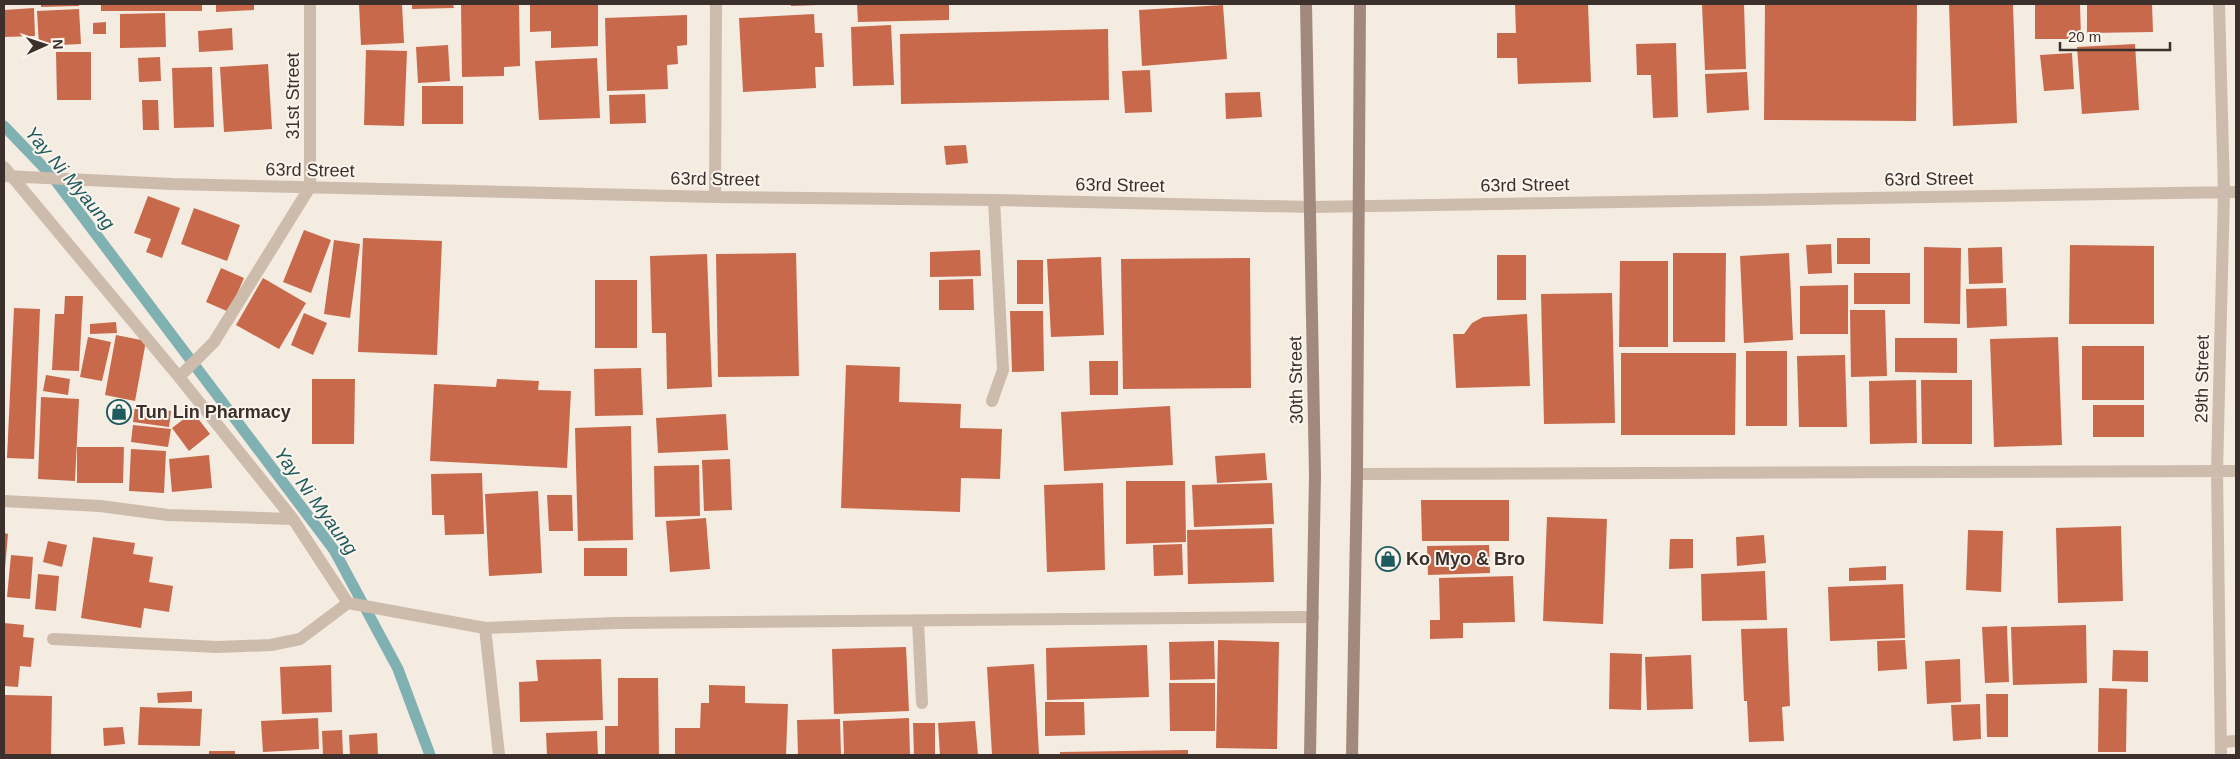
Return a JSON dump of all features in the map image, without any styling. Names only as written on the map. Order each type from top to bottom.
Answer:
[{"type":"main road","name":"30th Street","points":[[1306,4],[1315,476],[1310,755]]},
{"type":"main road","points":[[1352,755],[1358,474],[1360,4]]},
{"type":"street","name":"31st Street","points":[[310,4],[310,188]]},
{"type":"street","points":[[714,197],[716,4]]},
{"type":"street","name":"29th Street","points":[[2219,4],[2230,192],[2217,471],[2221,755]]},
{"type":"street","points":[[4,167],[8,176],[179,377],[293,519],[353,604]]},
{"type":"street","name":"63rd Street","points":[[8,176],[310,188],[1311,207],[2230,192]]},
{"type":"street","points":[[179,377],[214,342],[310,188]]},
{"type":"street","points":[[992,400],[1002,370],[994,200]]},
{"type":"street","points":[[1358,474],[2236,471]]},
{"type":"street","points":[[4,501],[100,506],[177,515],[293,519]]},
{"type":"street","points":[[53,638],[217,647],[271,645],[300,639],[353,604],[486,628],[616,623],[918,622],[1313,617]]},
{"type":"street","points":[[918,622],[922,704]]},
{"type":"street","points":[[486,628],[499,755]]},
{"type":"street","points":[[2222,742],[2236,742]]},
{"type":"building","points":[[41,4],[79,4],[79,6],[41,7]]},
{"type":"building","points":[[101,4],[202,4],[202,11],[101,11]]},
{"type":"building","points":[[216,4],[254,4],[254,10],[216,12]]},
{"type":"building","points":[[359,4],[402,4],[404,43],[361,45]]},
{"type":"building","points":[[412,4],[453,4],[454,8],[412,9]]},
{"type":"building","points":[[461,4],[519,4],[520,66],[504,67],[504,76],[462,77]]},
{"type":"building","points":[[530,4],[598,4],[598,46],[551,48],[551,31],[530,32]]},
{"type":"building","points":[[791,4],[818,4],[818,5],[791,6]]},
{"type":"building","points":[[857,4],[949,4],[949,20],[858,22]]},
{"type":"building","points":[[1515,4],[1588,4],[1591,82],[1518,84],[1517,58],[1497,58],[1497,33],[1516,33]]},
{"type":"building","points":[[1744,4],[1746,69],[1705,70],[1702,5]]},
{"type":"building","points":[[1765,4],[1917,4],[1916,121],[1764,120]]},
{"type":"building","points":[[1949,4],[2013,4],[2017,123],[1953,126]]},
{"type":"building","points":[[2035,4],[2080,4],[2081,39],[2035,39]]},
{"type":"building","points":[[2087,4],[2152,4],[2153,32],[2087,33]]},
{"type":"building","points":[[1223,5],[1227,59],[1142,66],[1139,10]]},
{"type":"building","points":[[34,8],[35,36],[4,37],[4,10]]},
{"type":"building","points":[[79,9],[81,44],[39,46],[37,11]]},
{"type":"building","points":[[165,13],[166,47],[120,48],[120,14]]},
{"type":"building","points":[[814,14],[815,33],[822,33],[824,67],[815,67],[816,88],[743,92],[739,18]]},
{"type":"building","points":[[687,15],[687,45],[677,46],[678,64],[667,65],[668,89],[607,91],[605,18]]},
{"type":"building","points":[[106,22],[106,34],[93,34],[93,23]]},
{"type":"building","points":[[891,25],[894,85],[853,86],[851,27]]},
{"type":"building","points":[[232,28],[233,50],[199,52],[198,31]]},
{"type":"building","points":[[1108,29],[1109,100],[901,104],[900,34]]},
{"type":"building","points":[[1676,43],[1678,117],[1653,118],[1651,75],[1637,75],[1636,44]]},
{"type":"building","points":[[2135,44],[2139,110],[2082,114],[2077,47]]},
{"type":"building","points":[[448,45],[450,81],[418,83],[416,47]]},
{"type":"building","points":[[366,50],[407,51],[404,126],[364,125]]},
{"type":"building","points":[[56,52],[91,52],[91,100],[57,100]]},
{"type":"building","points":[[2072,53],[2074,89],[2044,91],[2040,55]]},
{"type":"building","points":[[160,57],[161,81],[139,82],[138,58]]},
{"type":"building","points":[[597,58],[600,118],[539,120],[535,61]]},
{"type":"building","points":[[268,64],[272,129],[224,132],[220,67]]},
{"type":"building","points":[[212,67],[214,127],[174,128],[172,68]]},
{"type":"building","points":[[1150,70],[1152,112],[1125,113],[1122,71]]},
{"type":"building","points":[[1747,72],[1749,110],[1707,113],[1705,74]]},
{"type":"building","points":[[422,86],[463,86],[463,124],[422,124]]},
{"type":"building","points":[[1260,92],[1262,117],[1226,119],[1225,93]]},
{"type":"building","points":[[645,94],[646,123],[610,124],[609,95]]},
{"type":"building","points":[[142,100],[158,100],[159,130],[143,130]]},
{"type":"building","points":[[966,145],[968,163],[946,165],[944,146]]},
{"type":"building","points":[[148,196],[180,208],[162,258],[146,252],[151,239],[134,233]]},
{"type":"building","points":[[194,208],[240,225],[227,261],[181,244]]},
{"type":"building","points":[[304,230],[331,240],[311,293],[283,282]]},
{"type":"building","points":[[363,238],[442,241],[437,355],[358,352]]},
{"type":"building","points":[[1837,238],[1870,238],[1870,264],[1837,264]]},
{"type":"building","points":[[334,240],[360,244],[350,318],[324,314]]},
{"type":"building","points":[[1831,244],[1832,273],[1808,274],[1806,245]]},
{"type":"building","points":[[2070,245],[2154,246],[2154,324],[2069,324]]},
{"type":"building","points":[[1924,247],[1961,248],[1960,324],[1924,323]]},
{"type":"building","points":[[2002,247],[2003,283],[1969,284],[1968,248]]},
{"type":"building","points":[[980,250],[981,276],[930,277],[930,252]]},
{"type":"building","points":[[796,253],[799,376],[718,377],[716,254]]},
{"type":"building","points":[[1673,253],[1726,253],[1725,342],[1673,342]]},
{"type":"building","points":[[1789,253],[1793,340],[1744,343],[1740,256]]},
{"type":"building","points":[[707,254],[712,387],[667,389],[666,333],[652,333],[650,256]]},
{"type":"building","points":[[1497,255],[1526,255],[1526,300],[1497,300]]},
{"type":"building","points":[[1101,257],[1104,335],[1051,337],[1047,259]]},
{"type":"building","points":[[1250,258],[1251,388],[1123,389],[1121,259]]},
{"type":"building","points":[[1017,260],[1043,260],[1043,304],[1017,304]]},
{"type":"building","points":[[1620,261],[1668,261],[1668,347],[1619,347]]},
{"type":"building","points":[[221,268],[244,278],[229,312],[206,302]]},
{"type":"building","points":[[1854,273],[1910,273],[1910,304],[1854,304]]},
{"type":"building","points":[[263,278],[306,303],[279,349],[236,325]]},
{"type":"building","points":[[973,279],[974,310],[939,310],[939,280]]},
{"type":"building","points":[[595,280],[637,280],[637,348],[595,348]]},
{"type":"building","points":[[1848,285],[1848,334],[1800,334],[1800,286]]},
{"type":"building","points":[[2006,288],[2007,326],[1967,328],[1966,289]]},
{"type":"building","points":[[1612,293],[1615,423],[1544,424],[1541,294]]},
{"type":"building","points":[[65,296],[83,296],[79,371],[52,370],[55,314],[64,314]]},
{"type":"building","points":[[14,308],[40,309],[34,459],[7,458]]},
{"type":"building","points":[[1850,310],[1885,310],[1887,376],[1851,377]]},
{"type":"building","points":[[1010,311],[1043,311],[1044,371],[1012,372]]},
{"type":"building","points":[[304,313],[327,323],[313,355],[291,345]]},
{"type":"building","points":[[1527,314],[1530,386],[1456,388],[1453,334],[1464,334],[1472,323],[1483,317]]},
{"type":"building","points":[[116,322],[117,333],[90,334],[90,324]]},
{"type":"building","points":[[116,335],[146,341],[135,401],[105,395]]},
{"type":"building","points":[[88,337],[111,342],[102,381],[80,377]]},
{"type":"building","points":[[2058,337],[2062,445],[1994,447],[1990,339]]},
{"type":"building","points":[[1895,338],[1957,338],[1957,373],[1895,372]]},
{"type":"building","points":[[2082,346],[2144,346],[2144,400],[2082,400]]},
{"type":"building","points":[[1746,351],[1787,351],[1787,426],[1746,426]]},
{"type":"building","points":[[1621,353],[1736,353],[1735,435],[1621,435]]},
{"type":"building","points":[[1845,355],[1847,427],[1799,427],[1797,356]]},
{"type":"building","points":[[1089,361],[1118,361],[1118,395],[1090,395]]},
{"type":"building","points":[[846,365],[900,367],[899,402],[961,404],[960,428],[1002,429],[1000,479],[961,478],[960,512],[841,508]]},
{"type":"building","points":[[641,368],[643,415],[595,416],[594,369]]},
{"type":"building","points":[[46,375],[70,379],[68,395],[43,391]]},
{"type":"building","points":[[312,379],[355,379],[354,444],[312,444]]},
{"type":"building","points":[[497,379],[539,381],[538,390],[571,391],[567,468],[430,461],[434,384],[496,387]]},
{"type":"building","points":[[1916,380],[1917,443],[1870,444],[1869,381]]},
{"type":"building","points":[[1921,380],[1972,380],[1972,444],[1922,444]]},
{"type":"building","points":[[41,397],[79,399],[75,481],[38,479]]},
{"type":"building","points":[[2093,405],[2144,405],[2144,437],[2093,437]]},
{"type":"building","points":[[135,406],[171,411],[169,427],[133,422]]},
{"type":"building","points":[[1170,406],[1173,465],[1064,471],[1061,412]]},
{"type":"building","points":[[193,412],[210,434],[189,451],[172,428]]},
{"type":"building","points":[[726,414],[728,450],[658,453],[656,418]]},
{"type":"building","points":[[133,425],[171,429],[168,447],[131,442]]},
{"type":"building","points":[[631,426],[633,540],[578,541],[575,428]]},
{"type":"building","points":[[77,447],[124,447],[123,483],[77,483]]},
{"type":"building","points":[[131,449],[166,451],[164,493],[129,491]]},
{"type":"building","points":[[1265,453],[1267,480],[1217,483],[1215,456]]},
{"type":"building","points":[[209,455],[212,488],[172,492],[169,459]]},
{"type":"building","points":[[730,459],[732,510],[704,511],[702,460]]},
{"type":"building","points":[[699,465],[700,516],[655,517],[654,466]]},
{"type":"building","points":[[482,473],[484,534],[445,535],[444,515],[432,515],[431,474]]},
{"type":"building","points":[[1126,481],[1185,481],[1186,542],[1126,544]]},
{"type":"building","points":[[1103,483],[1105,570],[1047,572],[1044,485]]},
{"type":"building","points":[[1272,483],[1274,524],[1194,527],[1192,485]]},
{"type":"building","points":[[538,491],[542,573],[489,576],[485,494]]},
{"type":"building","points":[[547,495],[572,495],[573,531],[549,531]]},
{"type":"building","points":[[1421,500],[1509,500],[1509,541],[1422,541]]},
{"type":"building","points":[[1547,517],[1607,519],[1603,624],[1543,621]]},
{"type":"building","points":[[706,518],[710,569],[670,572],[666,521]]},
{"type":"building","points":[[2121,526],[2123,601],[2058,603],[2056,528]]},
{"type":"building","points":[[1272,528],[1274,582],[1188,584],[1187,530]]},
{"type":"building","points":[[1968,530],[2003,531],[2001,592],[1966,590]]},
{"type":"building","points":[[4,533],[8,534],[5,568],[4,568]]},
{"type":"building","points":[[1764,535],[1766,563],[1737,566],[1736,537]]},
{"type":"building","points":[[93,537],[135,543],[133,554],[153,557],[149,582],[173,586],[169,612],[144,608],[141,628],[81,618]]},
{"type":"building","points":[[1670,539],[1693,539],[1693,568],[1669,569]]},
{"type":"building","points":[[48,541],[67,545],[62,567],[43,562]]},
{"type":"building","points":[[1182,544],[1183,575],[1154,576],[1153,545]]},
{"type":"building","points":[[1489,545],[1490,573],[1428,575],[1427,546]]},
{"type":"building","points":[[584,548],[627,548],[627,576],[584,576]]},
{"type":"building","points":[[11,555],[33,557],[30,599],[7,597]]},
{"type":"building","points":[[1886,566],[1886,580],[1849,581],[1849,568]]},
{"type":"building","points":[[1765,571],[1767,620],[1702,621],[1701,574]]},
{"type":"building","points":[[38,574],[59,576],[56,611],[35,609]]},
{"type":"building","points":[[1513,576],[1515,622],[1463,623],[1463,638],[1430,639],[1430,620],[1440,620],[1439,578]]},
{"type":"building","points":[[1903,584],[1905,638],[1830,641],[1828,587]]},
{"type":"building","points":[[4,623],[24,625],[23,637],[34,638],[31,667],[20,666],[18,687],[4,686]]},
{"type":"building","points":[[2086,625],[2087,683],[2013,685],[2011,627]]},
{"type":"building","points":[[2007,626],[2009,682],[1985,683],[1982,627]]},
{"type":"building","points":[[1787,628],[1790,706],[1782,707],[1784,741],[1749,742],[1747,701],[1744,701],[1741,629]]},
{"type":"building","points":[[1218,640],[1279,642],[1277,749],[1216,748]]},
{"type":"building","points":[[1905,640],[1907,669],[1878,671],[1877,641]]},
{"type":"building","points":[[1214,641],[1215,679],[1170,680],[1169,642]]},
{"type":"building","points":[[1147,645],[1149,697],[1047,700],[1046,648]]},
{"type":"building","points":[[906,647],[909,711],[834,714],[832,649]]},
{"type":"building","points":[[2113,650],[2148,651],[2148,682],[2112,681]]},
{"type":"building","points":[[1610,653],[1642,654],[1641,710],[1609,709]]},
{"type":"building","points":[[1691,655],[1693,709],[1647,710],[1645,657]]},
{"type":"building","points":[[601,659],[603,720],[520,722],[519,682],[538,681],[536,660]]},
{"type":"building","points":[[1960,659],[1961,702],[1927,704],[1925,661]]},
{"type":"building","points":[[1034,664],[1039,755],[992,755],[987,667]]},
{"type":"building","points":[[331,665],[332,712],[282,714],[280,667]]},
{"type":"building","points":[[618,678],[658,678],[659,755],[605,755],[605,726],[618,726]]},
{"type":"building","points":[[1169,683],[1215,683],[1215,731],[1170,731]]},
{"type":"building","points":[[709,685],[745,686],[745,703],[788,704],[786,755],[675,755],[675,728],[700,728],[701,703],[709,703]]},
{"type":"building","points":[[2099,688],[2127,689],[2126,752],[2098,752]]},
{"type":"building","points":[[192,691],[192,702],[158,703],[157,693]]},
{"type":"building","points":[[1986,694],[2008,694],[2008,737],[1987,737]]},
{"type":"building","points":[[4,695],[52,696],[51,755],[4,754]]},
{"type":"building","points":[[1045,702],[1084,702],[1085,735],[1045,736]]},
{"type":"building","points":[[1980,704],[1981,739],[1953,741],[1951,705]]},
{"type":"building","points":[[140,707],[202,709],[200,746],[138,745]]},
{"type":"building","points":[[318,718],[319,749],[263,752],[261,721]]},
{"type":"building","points":[[909,718],[910,755],[844,755],[843,721]]},
{"type":"building","points":[[840,719],[841,755],[798,755],[797,720]]},
{"type":"building","points":[[975,721],[978,755],[940,755],[938,723]]},
{"type":"building","points":[[913,723],[935,723],[935,755],[914,755]]},
{"type":"building","points":[[123,727],[125,744],[104,746],[103,728]]},
{"type":"building","points":[[342,730],[343,755],[323,755],[322,731]]},
{"type":"building","points":[[597,731],[598,755],[547,755],[546,733]]},
{"type":"building","points":[[377,733],[378,755],[350,755],[349,735]]},
{"type":"building","points":[[1188,750],[1188,755],[1060,755],[1060,752]]},
{"type":"building","points":[[209,751],[235,751],[235,755],[209,755]]},
{"type":"waterway","name":"Yay Ni Myaung","points":[[4,126],[52,176],[334,550],[398,669],[430,755]]},
{"type":"place","name":"Tun Lin Pharmacy","points":[[119,412]]},
{"type":"place","name":"Ko Myo & Bro","points":[[1388,559]]}]
